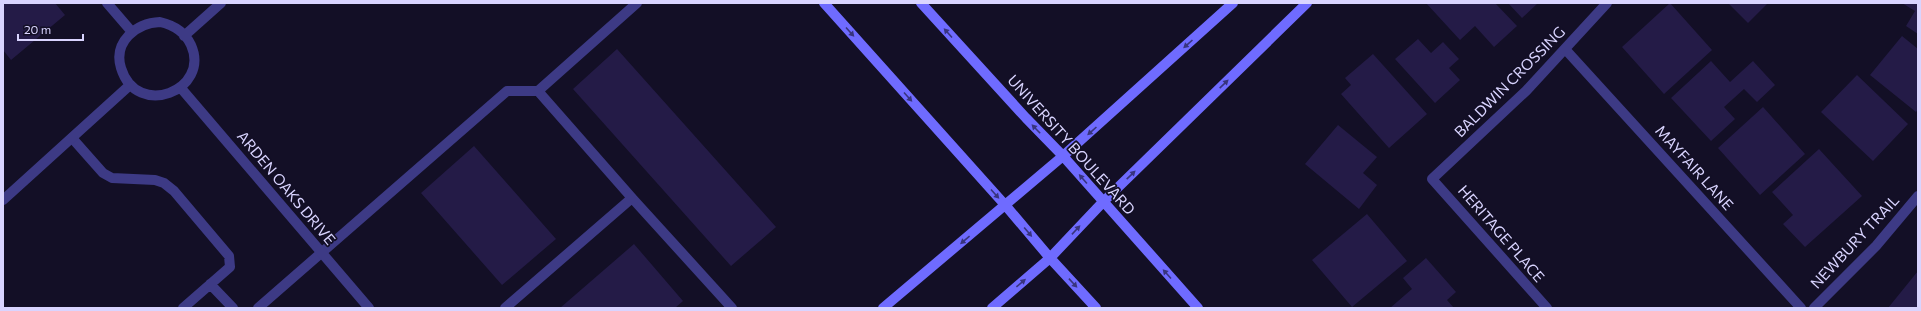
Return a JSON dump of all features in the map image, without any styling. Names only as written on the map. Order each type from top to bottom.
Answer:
[{"type":"main road","points":[[824,3],[1096,308]]},
{"type":"main road","name":"UNIVERSITY BOULEVARD","points":[[921,3],[1020,112],[1063,156],[1198,308]]},
{"type":"main road","points":[[884,308],[1006,206],[1233,3]]},
{"type":"main road","points":[[992,308],[1050,258],[1103,202],[1307,3]]},
{"type":"street","points":[[107,3],[132,32]]},
{"type":"street","points":[[184,36],[221,3]]},
{"type":"street","points":[[258,308],[507,91],[538,91],[637,3]]},
{"type":"street","name":"BALDWIN CROSSING","points":[[1432,179],[1526,92],[1607,3]]},
{"type":"street","points":[[160,22],[169,24],[184,36],[193,51],[195,60],[193,71],[180,87],[165,96],[154,96],[144,95],[130,85],[124,75],[119,60],[122,44],[132,32],[143,25],[160,22]]},
{"type":"street","name":"MAYFAIR LANE","points":[[1565,48],[1801,308]]},
{"type":"street","points":[[3,200],[130,85]]},
{"type":"street","name":"ARDEN OAKS DRIVE","points":[[180,87],[369,308]]},
{"type":"street","points":[[538,91],[632,198],[732,308]]},
{"type":"street","points":[[72,138],[103,173],[112,178],[155,180],[164,183],[174,191],[229,256],[230,267],[182,308]]},
{"type":"street","name":"HERITAGE PLACE","points":[[1432,179],[1547,308]]},
{"type":"street","name":"NEWBURY TRAIL","points":[[1814,308],[1876,246],[1918,196]]},
{"type":"street","points":[[506,308],[632,198]]},
{"type":"street","points":[[210,284],[233,308]]},
{"type":"building","points":[[3,3],[55,3],[65,15],[11,60],[3,50]]},
{"type":"building","points":[[1426,3],[1495,3],[1517,26],[1494,47],[1475,26],[1460,40]]},
{"type":"building","points":[[1508,3],[1538,3],[1522,18]]},
{"type":"building","points":[[1670,3],[1712,50],[1664,94],[1622,47]]},
{"type":"building","points":[[1728,3],[1768,3],[1748,23]]},
{"type":"building","points":[[1902,3],[1918,3],[1918,34],[1906,26],[1915,11]]},
{"type":"building","points":[[1902,36],[1918,49],[1918,109],[1916,112],[1870,75]]},
{"type":"building","points":[[1418,39],[1431,53],[1443,42],[1459,59],[1449,68],[1460,80],[1435,103],[1395,59]]},
{"type":"building","points":[[617,49],[776,227],[731,266],[573,89]]},
{"type":"building","points":[[1373,54],[1427,114],[1389,148],[1341,94],[1351,85],[1345,78]]},
{"type":"building","points":[[1711,61],[1730,82],[1753,61],[1775,85],[1757,102],[1744,89],[1724,107],[1735,119],[1711,141],[1671,98]]},
{"type":"building","points":[[1857,75],[1908,124],[1873,161],[1821,112]]},
{"type":"building","points":[[1763,107],[1805,154],[1760,195],[1718,148]]},
{"type":"building","points":[[1338,125],[1377,157],[1363,173],[1377,185],[1359,209],[1305,164]]},
{"type":"building","points":[[474,146],[556,239],[502,285],[421,193]]},
{"type":"building","points":[[1819,149],[1862,196],[1805,247],[1783,224],[1793,215],[1772,192]]},
{"type":"building","points":[[1367,214],[1407,261],[1352,307],[1312,260]]},
{"type":"building","points":[[634,244],[683,301],[675,308],[560,308]]},
{"type":"building","points":[[1426,258],[1456,292],[1447,300],[1454,308],[1390,308],[1412,289],[1403,278]]},
{"type":"building","points":[[1918,271],[1918,308],[1888,308]]}]
